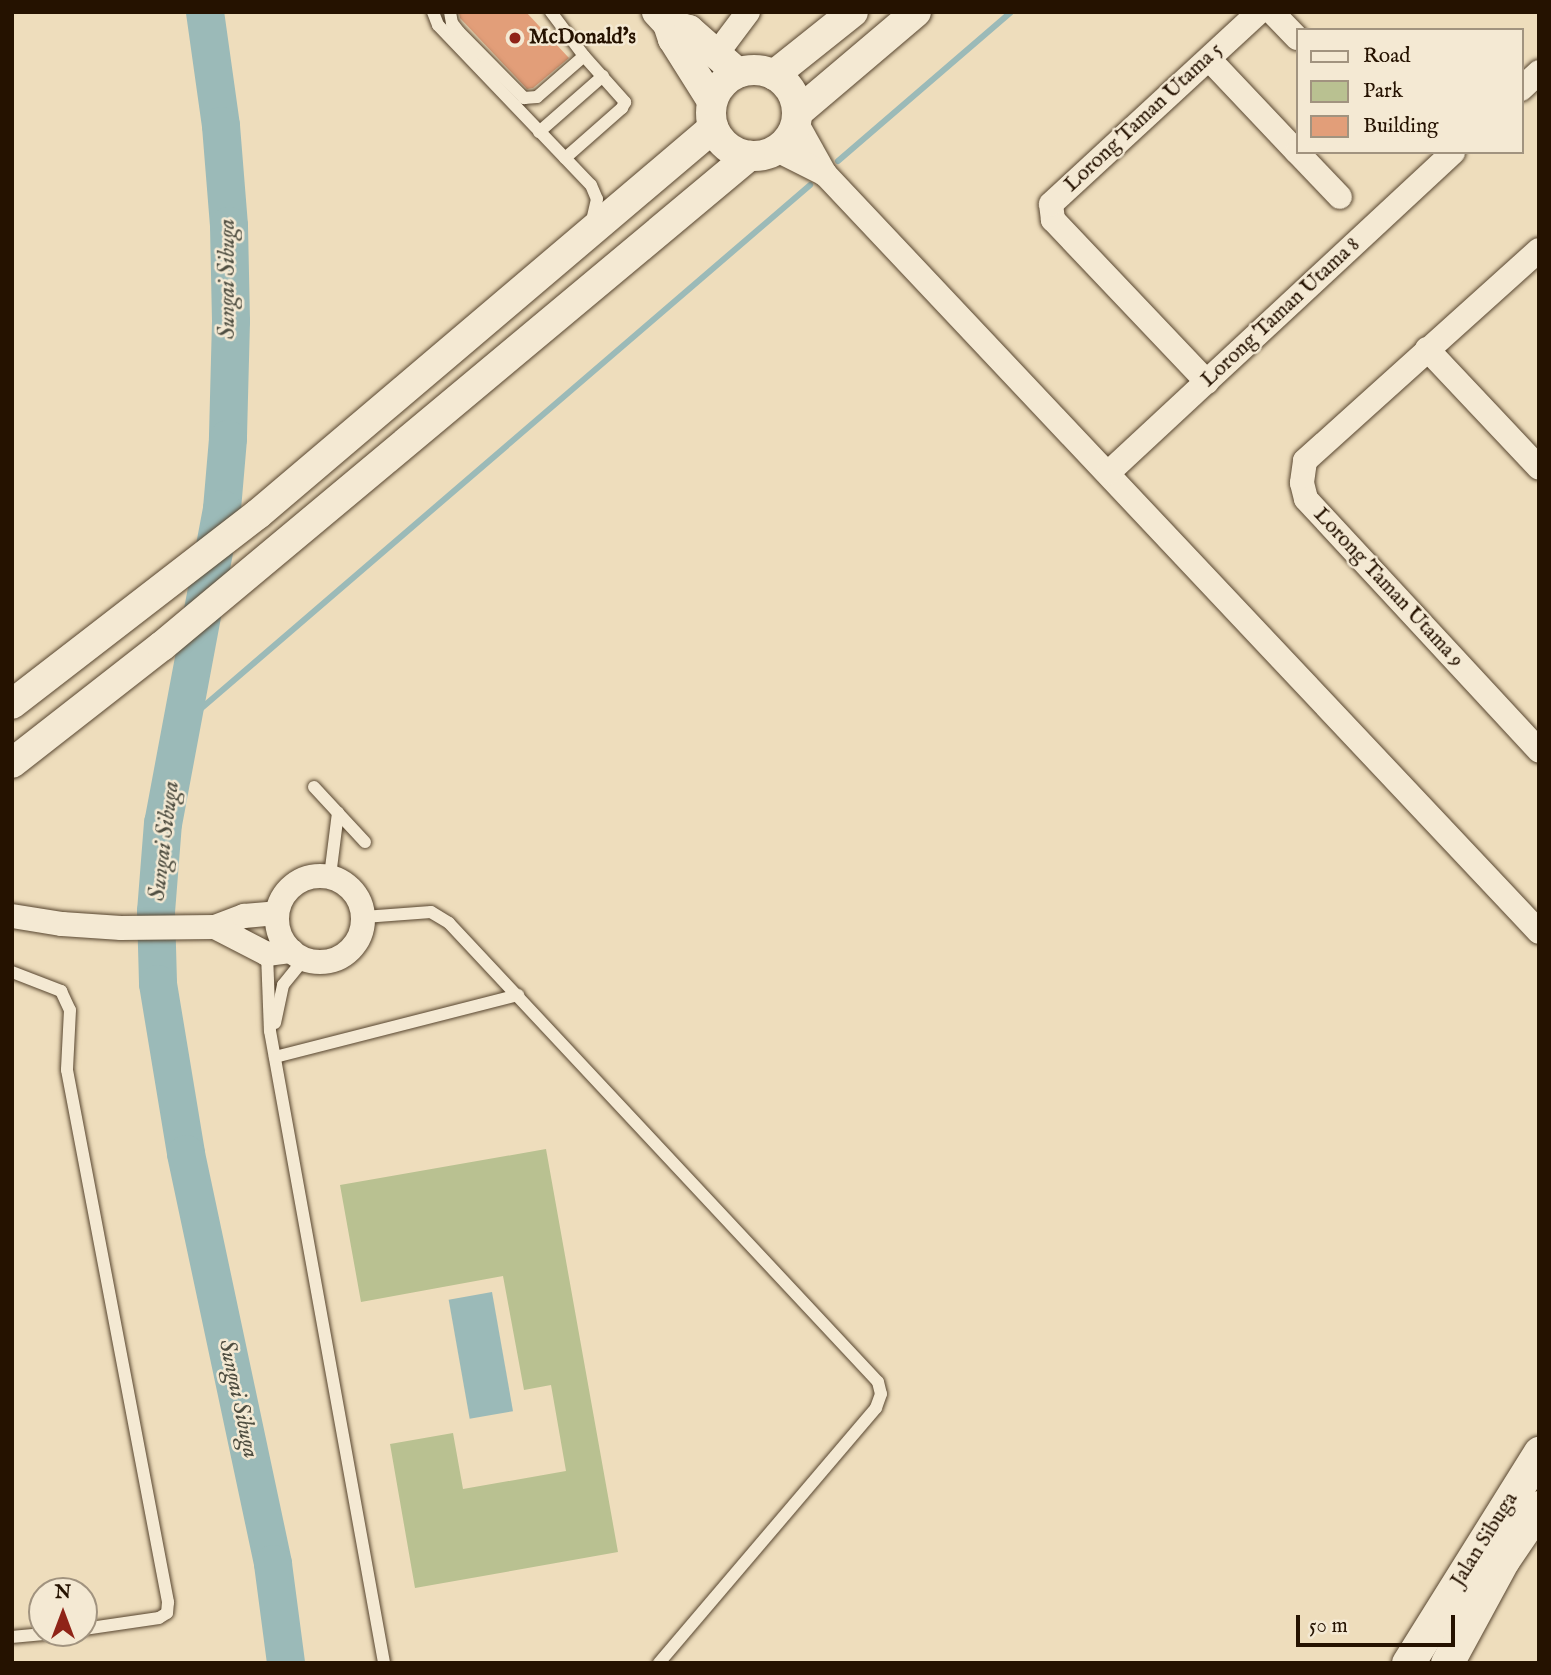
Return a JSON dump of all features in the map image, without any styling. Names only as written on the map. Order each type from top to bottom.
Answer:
[{"type":"main road","name":"Jalan Sibuga","points":[[1408,1663],[1539,1454]]},
{"type":"main road","name":"Jalan Sibuga","points":[[1447,1663],[1503,1560],[1539,1507]]},
{"type":"street","points":[[12,704],[258,514],[588,235],[712,115],[718,89],[748,12]]},
{"type":"street","points":[[774,75],[853,12]]},
{"type":"street","points":[[12,762],[162,646],[272,553],[763,153],[793,133],[797,117],[916,12]]},
{"type":"street","name":"Lorong Taman Utama 5","points":[[1207,382],[1050,214],[1051,204],[1259,12]]},
{"type":"street","points":[[1272,12],[1296,37]]},
{"type":"street","points":[[663,18],[689,30],[728,62],[774,75],[791,91],[797,117],[825,174],[1539,932]]},
{"type":"street","points":[[663,18],[727,147],[763,153],[825,174]]},
{"type":"street","points":[[1209,59],[1296,151]]},
{"type":"street","points":[[1523,87],[1539,72]]},
{"type":"street","points":[[1299,154],[1340,197]]},
{"type":"street","name":"Lorong Taman Utama 8","points":[[1108,474],[1451,154]]},
{"type":"street","name":"Lorong Taman Utama 9","points":[[1539,250],[1305,461],[1302,483],[1306,499],[1539,751]]},
{"type":"street","points":[[1427,349],[1539,468]]},
{"type":"street","points":[[207,926],[288,955],[332,960],[345,954],[362,932],[364,918],[354,891],[330,876],[301,880],[281,899],[277,913],[279,934],[288,955]]},
{"type":"street","points":[[12,904],[43,920]]},
{"type":"street","points":[[12,916],[121,928],[207,926],[244,916],[277,913]]},
{"type":"lane","points":[[433,12],[438,25],[591,185],[597,199],[588,235]]},
{"type":"lane","points":[[450,12],[452,23],[459,32],[524,98],[537,97],[584,56]]},
{"type":"lane","points":[[551,12],[584,56],[625,102],[622,108],[565,158]]},
{"type":"lane","points":[[539,132],[603,76]]},
{"type":"lane","points":[[314,787],[365,842]]},
{"type":"lane","points":[[330,876],[338,813]]},
{"type":"lane","points":[[364,918],[431,912],[457,931],[880,1388],[876,1408],[659,1663]]},
{"type":"lane","points":[[288,955],[274,1051],[384,1663]]},
{"type":"lane","points":[[274,1051],[288,955]]},
{"type":"lane","points":[[12,972],[61,991],[70,1010],[67,1070],[169,1602],[167,1613],[159,1618],[98,1627]]},
{"type":"lane","points":[[274,1051],[517,995]]},
{"type":"green space","points":[[546,1149],[618,1552],[415,1588],[390,1444],[453,1433],[463,1489],[566,1471],[551,1385],[524,1390],[503,1276],[361,1302],[340,1185]]},
{"type":"water","points":[[492,1292],[513,1411],[470,1419],[449,1300]]},
{"type":"building","name":"McDonald's","points":[[459,12],[526,12],[569,58],[533,88],[527,89],[460,18]]},
{"type":"waterway","name":"Sungai Sibuga","points":[[205,12],[221,126],[229,226],[231,321],[228,439],[222,509],[163,823],[156,911],[158,984],[186,1154],[273,1564],[286,1663]]},
{"type":"waterway","points":[[838,161],[1011,12]]},
{"type":"waterway","points":[[183,724],[810,185]]},
{"type":"place","name":"McDonald's","points":[[515,38]]}]
